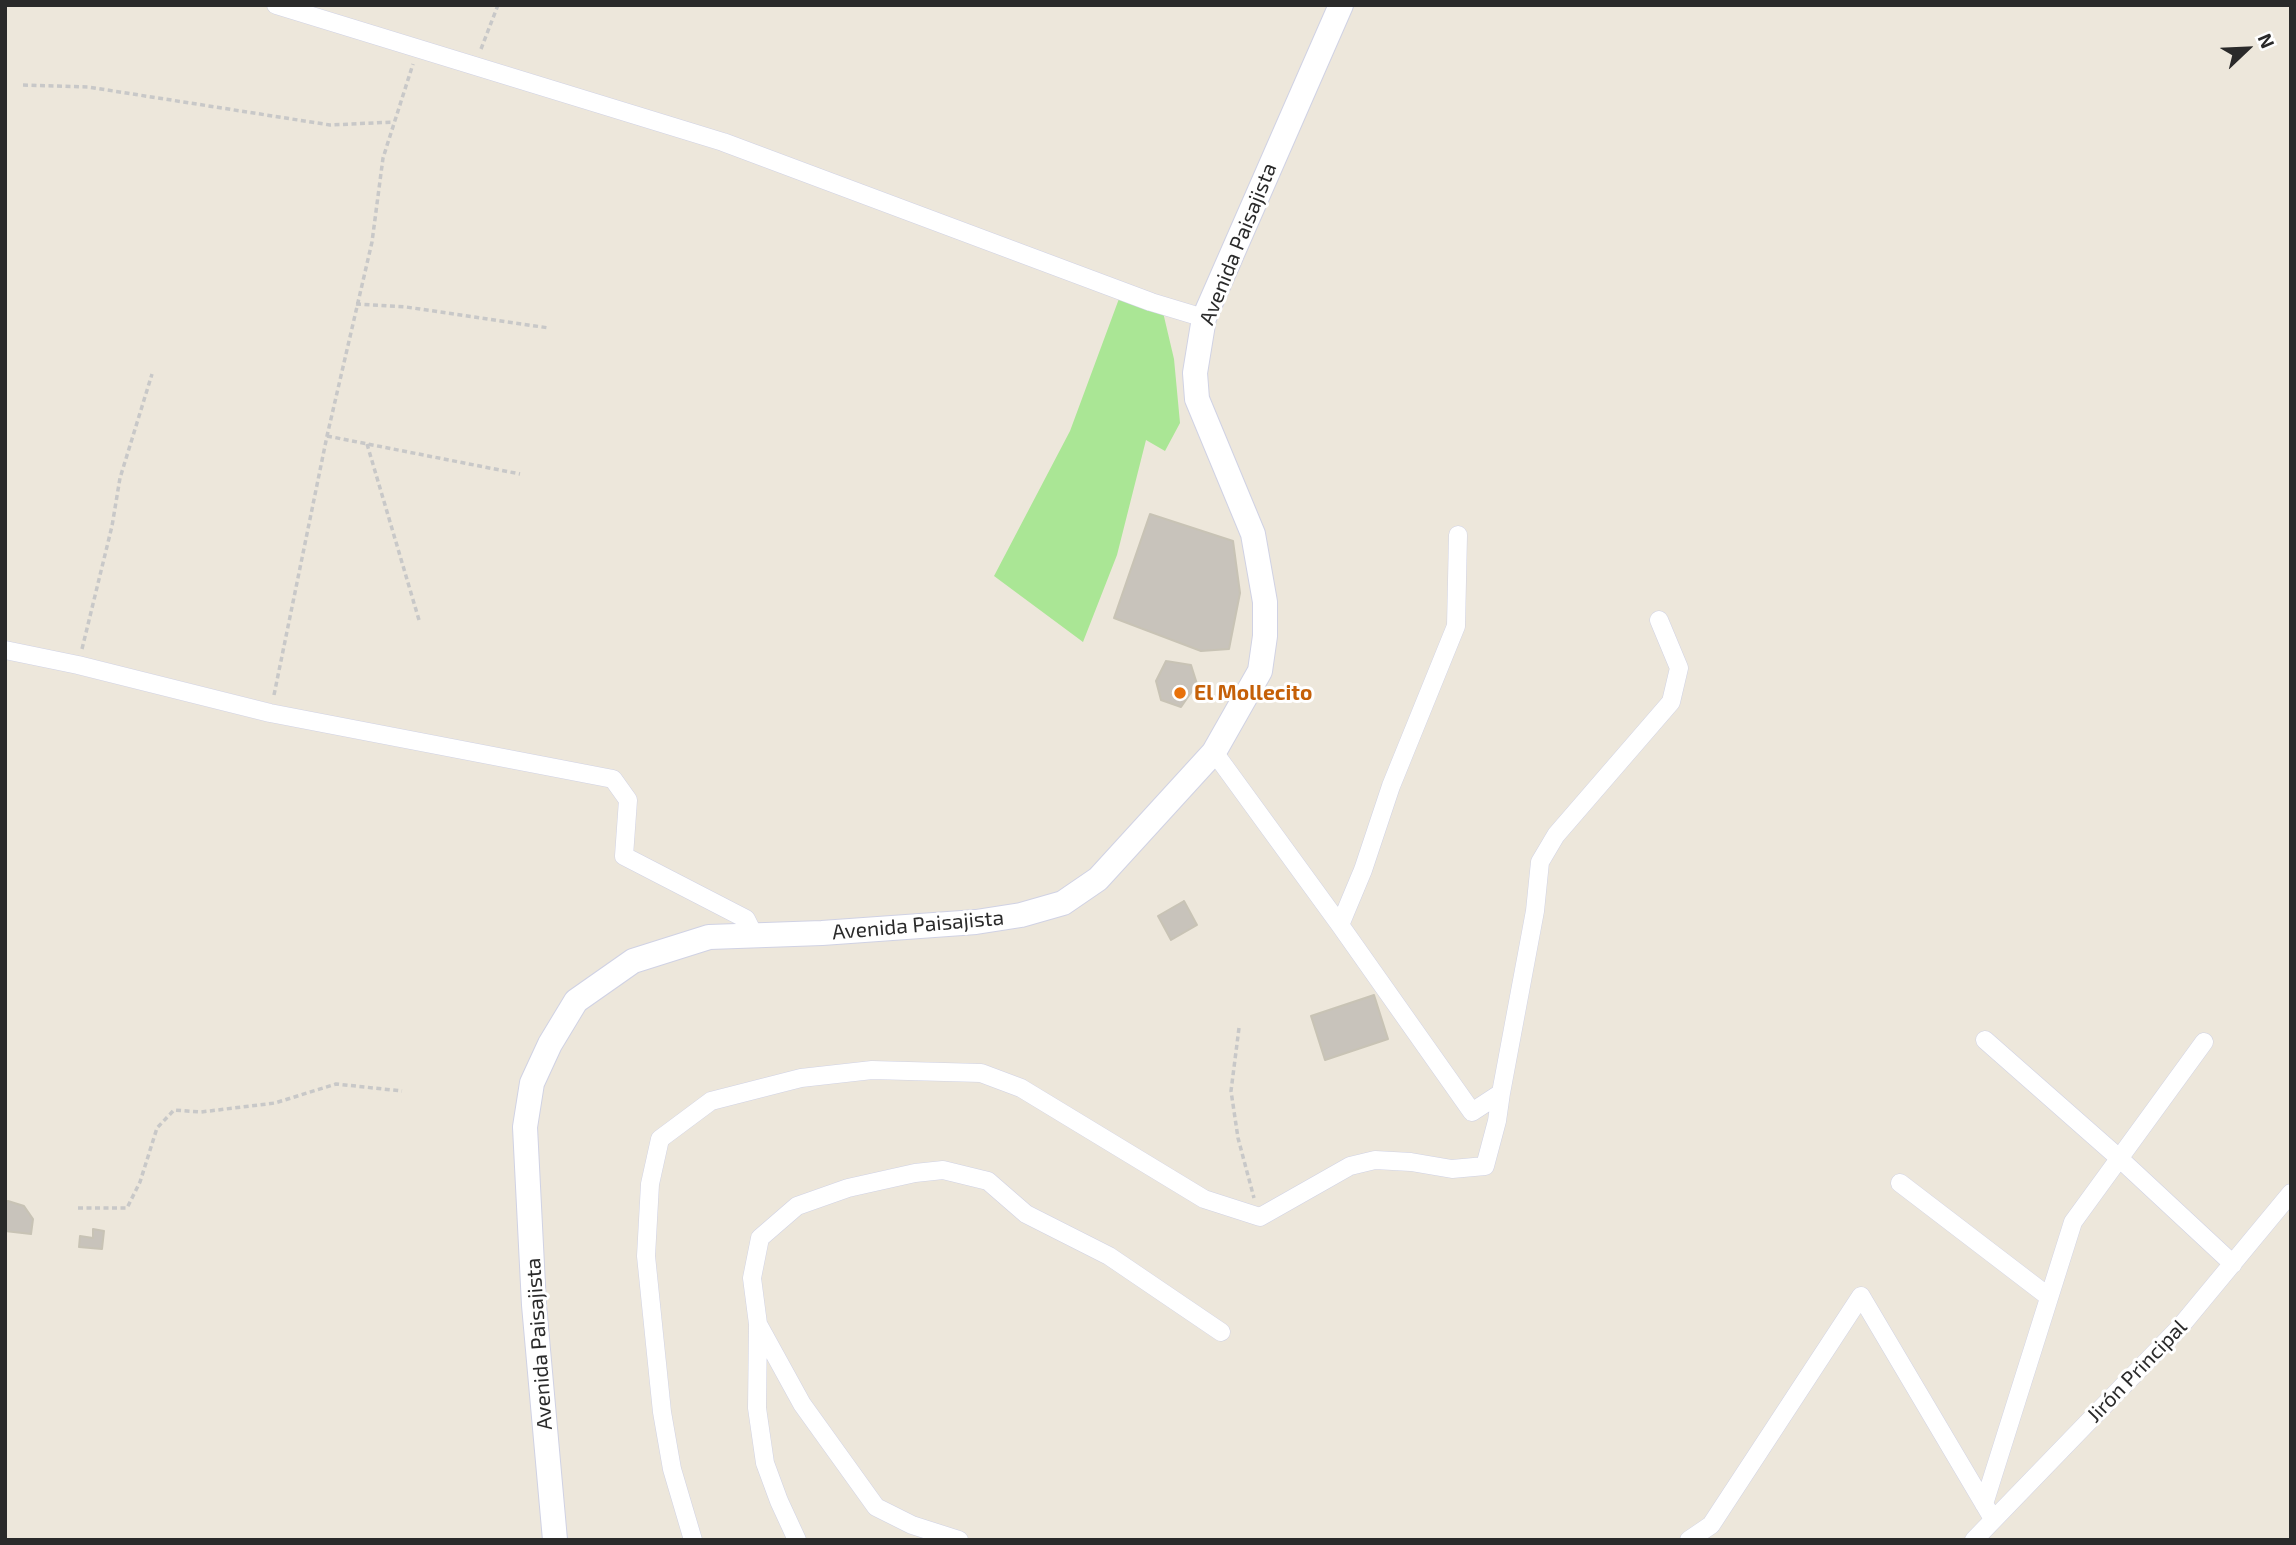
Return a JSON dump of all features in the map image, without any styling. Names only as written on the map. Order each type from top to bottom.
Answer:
[{"type":"main road","name":"Avenida Paisajista","points":[[555,1540],[534,1305],[525,1127],[532,1083],[550,1044],[576,1001],[632,961],[709,937],[822,933],[976,922],[1021,915],[1063,903],[1098,879],[1214,752],[1260,671],[1265,635],[1265,602],[1253,534],[1197,399],[1195,373],[1204,318],[1341,5]]},
{"type":"street","points":[[276,5],[474,68],[723,142],[1151,302],[1204,318]]},
{"type":"street","points":[[1340,925],[1363,870],[1391,786],[1456,626],[1458,535]]},
{"type":"street","points":[[693,1540],[670,1457],[657,1375],[646,1256],[650,1184],[660,1139],[711,1101],[801,1078],[872,1070],[981,1073],[1021,1088],[1204,1199],[1260,1217],[1350,1166],[1375,1160],[1452,1169],[1485,1166],[1497,1121],[1535,911],[1540,862],[1556,835],[1671,702],[1679,668],[1659,620]]},
{"type":"street","points":[[5,650],[78,665],[270,713],[613,779],[628,800],[624,856],[746,919],[754,935]]},
{"type":"street","points":[[1214,752],[1472,1112],[1501,1093]]},
{"type":"street","points":[[1985,1040],[2119,1158],[2232,1264]]},
{"type":"street","points":[[1989,1512],[2049,1297],[2073,1222],[2204,1042]]},
{"type":"street","points":[[797,1540],[765,1463],[757,1408],[758,1324],[752,1279],[760,1238],[797,1206],[848,1188],[915,1172],[943,1170],[988,1181],[1026,1214],[1109,1256],[1222,1332]]},
{"type":"street","points":[[1900,1183],[2049,1297]]},
{"type":"street","name":"Jirón Principal","points":[[1975,1540],[1989,1512],[2180,1327],[2291,1194]]},
{"type":"street","points":[[1689,1540],[1711,1525],[1861,1296],[1989,1512]]},
{"type":"street","points":[[758,1324],[802,1404],[876,1507],[912,1525],[960,1540]]},
{"type":"path","points":[[474,68],[498,5]]},
{"type":"path","points":[[270,713],[327,436],[372,242],[383,158],[418,49]]},
{"type":"path","points":[[23,85],[88,87],[330,125],[394,122]]},
{"type":"path","points":[[356,304],[406,307],[549,328]]},
{"type":"path","points":[[78,665],[112,526],[120,478],[152,374]]},
{"type":"path","points":[[327,436],[520,474]]},
{"type":"path","points":[[367,444],[419,620]]},
{"type":"path","points":[[1239,1028],[1231,1091],[1238,1139],[1260,1217]]},
{"type":"path","points":[[78,1208],[127,1208],[140,1182],[158,1128],[174,1110],[201,1112],[275,1103],[336,1084],[402,1091]]},
{"type":"green space","points":[[1120,296],[1162,308],[1174,359],[1180,423],[1165,451],[1146,440],[1117,555],[1083,642],[994,576],[1070,431]]},
{"type":"building","points":[[1150,514],[1233,541],[1240,593],[1229,649],[1201,651],[1114,618]]},
{"type":"building","points":[[1166,661],[1191,665],[1197,684],[1181,707],[1161,700],[1156,681]]},
{"type":"building","points":[[1184,901],[1197,925],[1171,940],[1158,916]]},
{"type":"building","points":[[1374,995],[1388,1039],[1325,1060],[1311,1016]]},
{"type":"building","points":[[5,1202],[24,1206],[33,1219],[31,1234],[5,1231]]},
{"type":"building","points":[[93,1229],[104,1231],[102,1249],[79,1247],[80,1236],[93,1238]]},
{"type":"place","name":"El Mollecito","points":[[1180,693]]}]
